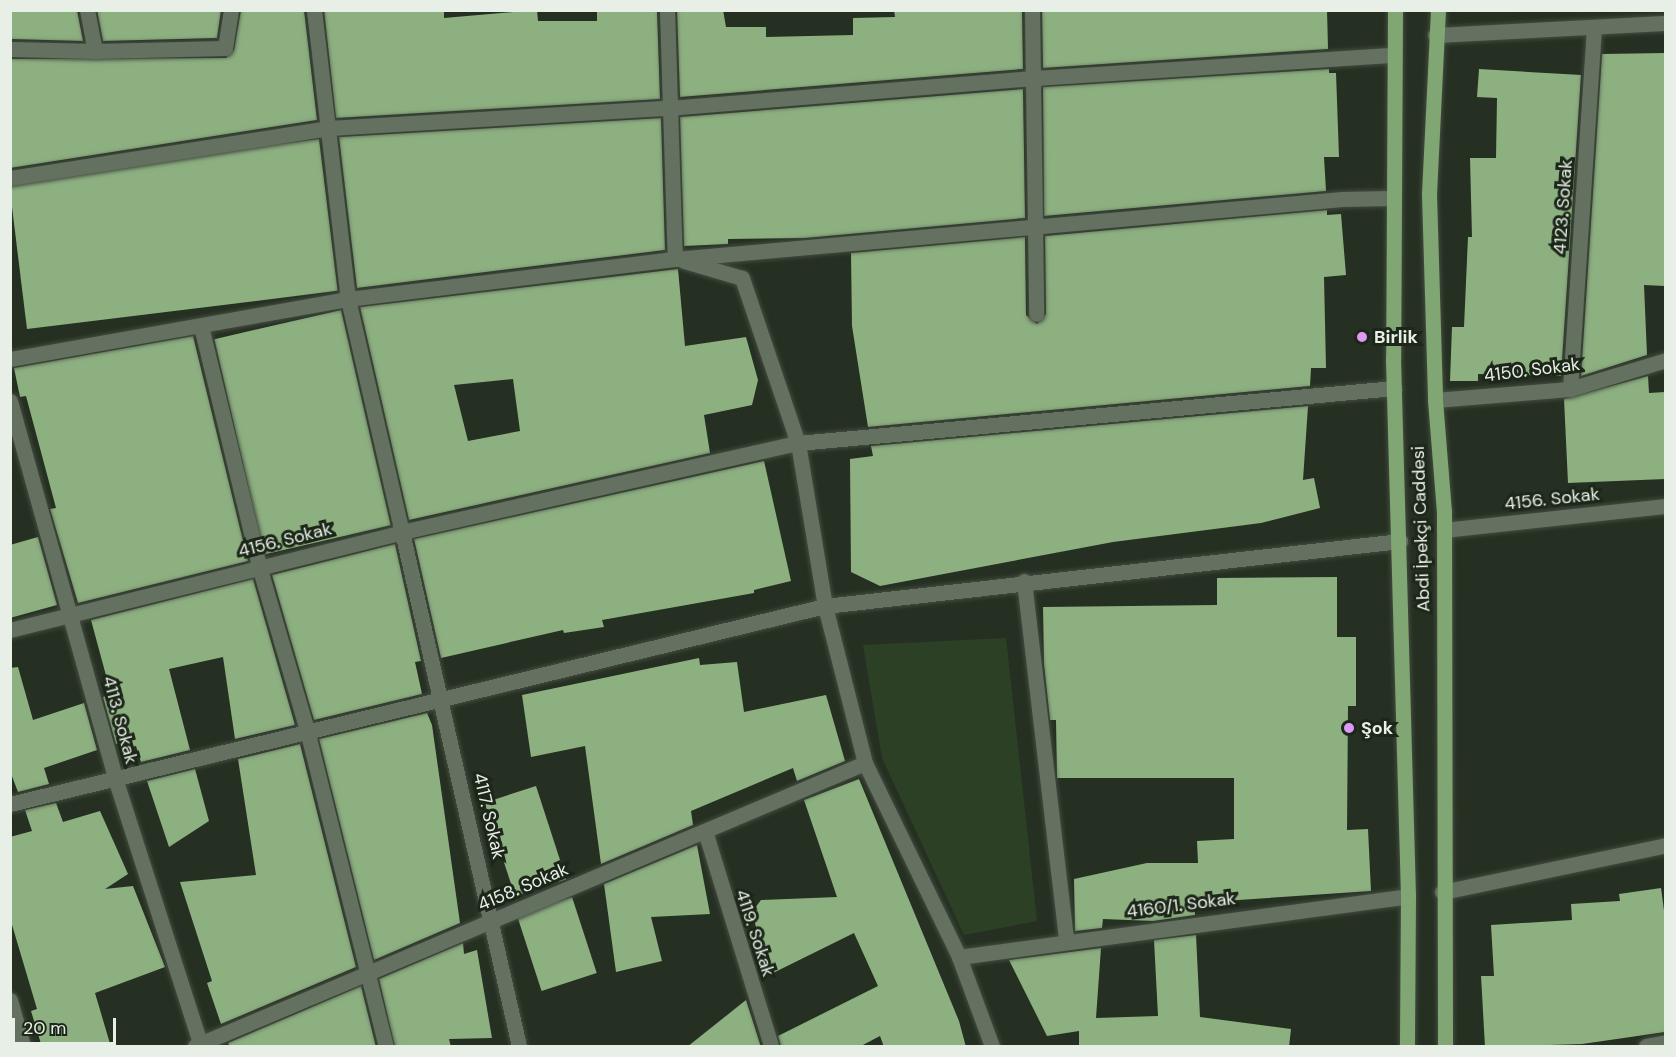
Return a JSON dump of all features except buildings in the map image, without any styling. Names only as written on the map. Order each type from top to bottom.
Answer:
[{"type":"main road","name":"Abdi İpekçi Caddesi","points":[[1395,10],[1391,198],[1408,896],[1407,1047]]},
{"type":"main road","name":"Abdi İpekçi Caddesi","points":[[1438,10],[1429,194],[1435,400],[1444,530],[1442,892],[1445,1047]]},
{"type":"street","points":[[87,10],[95,51]]},
{"type":"street","points":[[10,49],[95,51],[225,48],[231,10]]},
{"type":"street","points":[[314,10],[348,299],[443,699]]},
{"type":"street","points":[[667,10],[668,108],[675,259]]},
{"type":"street","points":[[1032,10],[1035,78],[1032,229],[1036,314]]},
{"type":"street","points":[[1665,10],[1665,15]]},
{"type":"street","points":[[1435,35],[1665,23]]},
{"type":"street","name":"4123. Sokak","points":[[1570,389],[1594,28]]},
{"type":"street","points":[[10,178],[328,128],[668,108],[1035,78],[1394,55]]},
{"type":"street","points":[[10,358],[348,299],[675,259],[1032,229],[1342,199],[1391,198]]},
{"type":"street","points":[[675,259],[742,278],[798,442],[825,606],[865,763],[958,957],[992,1047]]},
{"type":"street","points":[[201,326],[259,566],[307,730],[386,1047]]},
{"type":"street","name":"4150. Sokak","points":[[1435,400],[1570,389],[1665,360]]},
{"type":"street","name":"4156. Sokak","points":[[10,630],[259,566],[798,442],[1394,388]]},
{"type":"street","name":"4113. Sokak","points":[[10,401],[71,613],[115,778],[199,1046]]},
{"type":"street","name":"4156. Sokak","points":[[1444,530],[1665,506]]},
{"type":"street","points":[[10,804],[825,606],[1024,581],[1400,541]]},
{"type":"street","points":[[1024,581],[1034,690],[1066,939]]},
{"type":"street","name":"4117. Sokak","points":[[443,699],[519,1047]]},
{"type":"street","name":"4158. Sokak","points":[[199,1046],[865,763]]},
{"type":"street","name":"4119. Sokak","points":[[705,831],[771,1047]]},
{"type":"street","points":[[1442,892],[1665,845]]},
{"type":"street","name":"4160/1. Sokak","points":[[958,957],[1066,939],[1408,896]]},
{"type":"street","points":[[10,1000],[23,1047]]},
{"type":"street","points":[[1646,1047],[1665,1042]]},
{"type":"green space","points":[[1006,638],[1037,921],[964,935],[882,758],[863,645]]},
{"type":"place","name":"Birlik","points":[[1362,337]]},
{"type":"place","name":"Şok","points":[[1349,728]]}]
